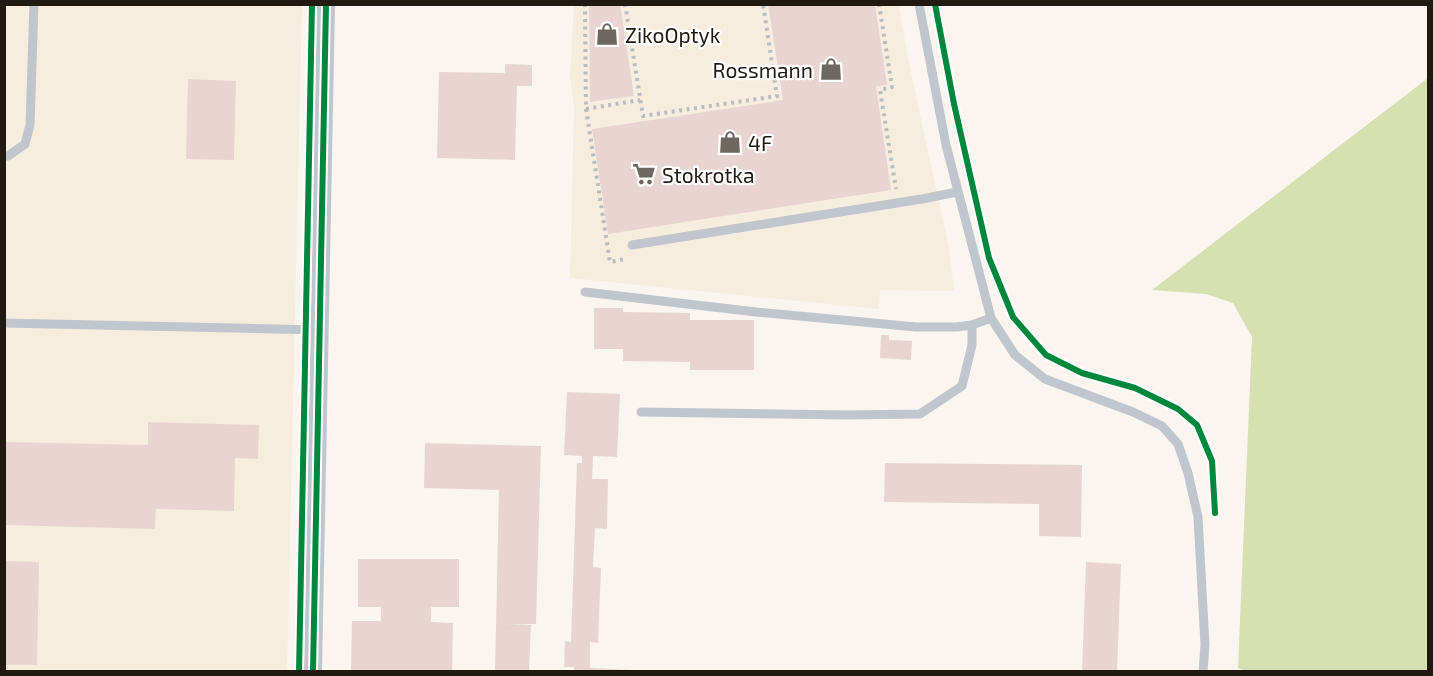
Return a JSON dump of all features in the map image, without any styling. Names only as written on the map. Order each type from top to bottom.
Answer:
[{"type":"street","points":[[313,672],[326,4]]},
{"type":"lane","points":[[4,156],[8,156],[25,144],[30,125],[34,4]]},
{"type":"lane","points":[[919,4],[946,145],[991,318],[1015,355],[1045,379],[1133,412],[1162,426],[1178,444],[1188,473],[1198,517],[1205,645],[1203,672]]},
{"type":"lane","points":[[632,246],[957,192]]},
{"type":"lane","points":[[585,292],[756,312],[916,327],[957,327],[972,325],[991,318]]},
{"type":"lane","points":[[4,323],[320,330]]},
{"type":"lane","points":[[641,412],[920,414],[962,387],[972,345],[972,325]]},
{"type":"path","points":[[585,4],[586,109],[610,262],[633,258]]},
{"type":"path","points":[[625,4],[643,116],[777,96],[763,4]]},
{"type":"path","points":[[879,4],[892,87],[880,90],[897,193]]},
{"type":"path","points":[[586,109],[640,100]]},
{"type":"shaded area","points":[[4,5],[302,5],[287,671],[5,671]]},
{"type":"shaded area","points":[[574,5],[899,5],[908,59],[949,248],[954,291],[880,290],[879,309],[570,278],[574,109],[570,75]]},
{"type":"green space","points":[[1428,78],[1428,671],[1245,671],[1238,668],[1252,337],[1233,303],[1206,294],[1152,290]]},
{"type":"building","points":[[589,4],[620,4],[634,96],[590,102]]},
{"type":"building","points":[[768,4],[875,4],[887,85],[876,86],[891,190],[608,234],[592,129],[783,100]]},
{"type":"building","points":[[505,64],[532,65],[532,86],[517,86],[515,160],[437,158],[439,72],[505,73]]},
{"type":"building","points":[[188,79],[236,81],[234,160],[186,159]]},
{"type":"building","points":[[594,308],[623,308],[623,312],[690,313],[690,320],[754,320],[754,370],[690,370],[690,362],[623,361],[623,349],[594,349]]},
{"type":"building","points":[[881,335],[889,335],[889,340],[912,341],[911,360],[880,358]]},
{"type":"building","points":[[567,392],[620,394],[617,457],[593,456],[592,479],[608,479],[607,529],[595,528],[593,567],[601,568],[598,643],[590,642],[590,668],[633,670],[633,672],[574,672],[574,667],[564,667],[565,641],[571,642],[577,463],[582,463],[582,456],[564,455]]},
{"type":"building","points":[[148,422],[259,425],[258,459],[235,458],[234,511],[156,509],[155,529],[5,525],[5,442],[148,445]]},
{"type":"building","points":[[425,443],[541,446],[536,624],[505,624],[531,625],[529,672],[495,672],[499,490],[424,488]]},
{"type":"building","points":[[885,463],[1082,465],[1081,537],[1039,536],[1039,504],[884,502]]},
{"type":"building","points":[[358,559],[459,559],[459,607],[431,607],[431,622],[453,623],[452,672],[351,672],[352,621],[381,621],[381,607],[358,607]]},
{"type":"building","points":[[4,561],[39,562],[37,665],[4,665]]},
{"type":"building","points":[[1086,562],[1121,564],[1117,672],[1082,672]]},
{"type":"cycle path","points":[[299,672],[312,4]]},
{"type":"cycle path","points":[[313,672],[326,4]]},
{"type":"cycle path","points":[[935,4],[954,104],[989,258],[1013,317],[1046,355],[1082,373],[1135,388],[1178,409],[1197,425],[1212,461],[1215,513]]},
{"type":"place","name":"ZikoOptyk","points":[[607,34]]},
{"type":"place","name":"Rossmann","points":[[831,69]]},
{"type":"place","name":"4F","points":[[730,142]]},
{"type":"place","name":"Stokrotka","points":[[644,174]]}]
